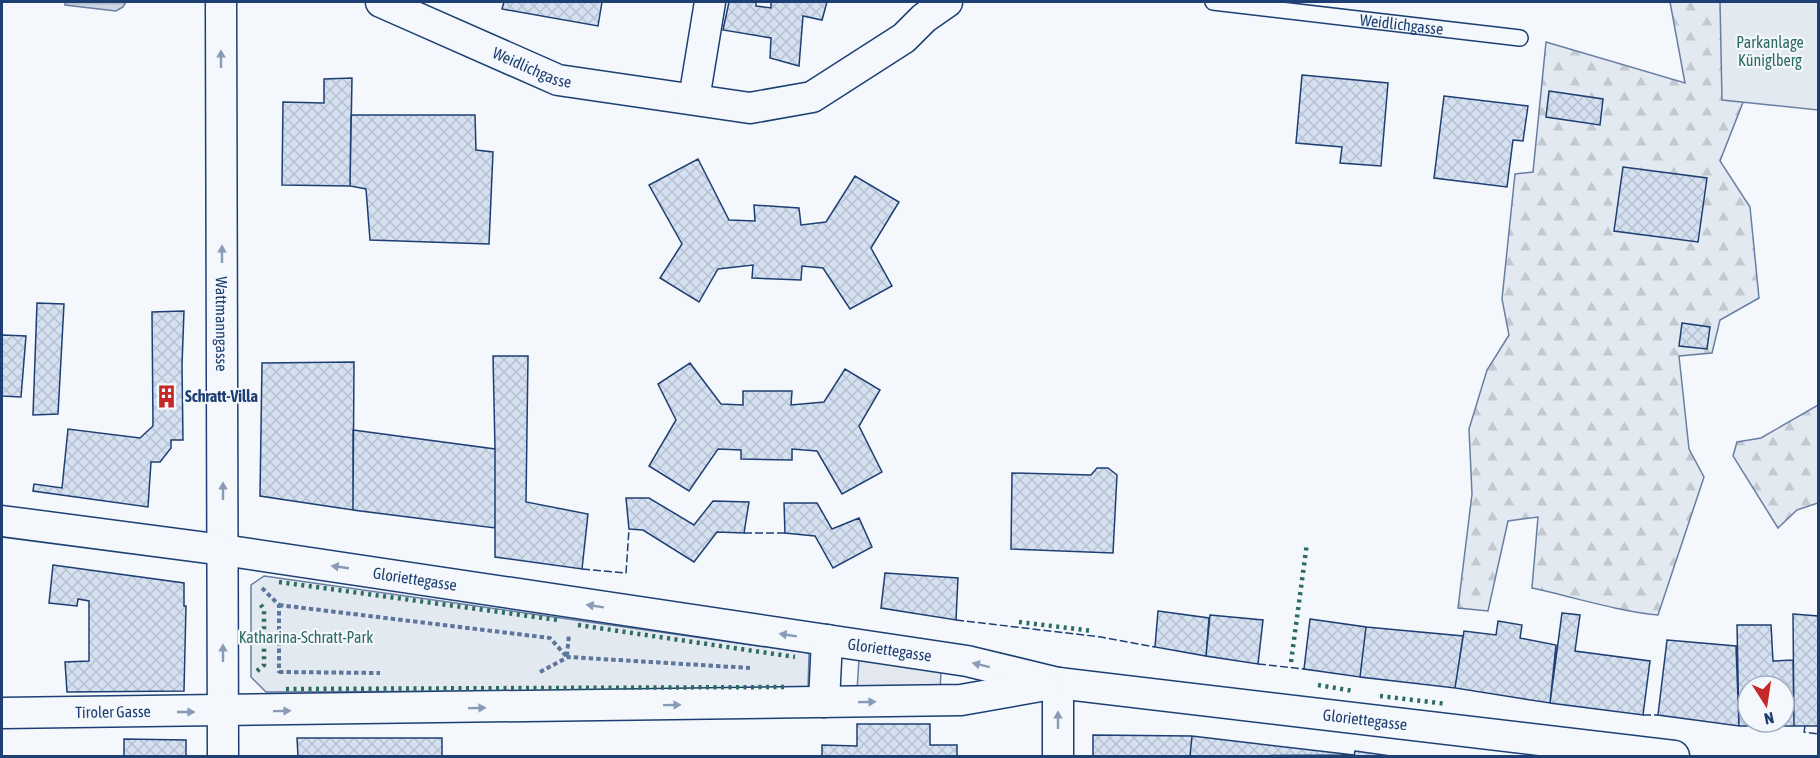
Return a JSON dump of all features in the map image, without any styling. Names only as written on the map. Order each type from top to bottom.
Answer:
[{"type":"street","name":"Wattmanngasse","points":[[221,2],[223,756]]},
{"type":"street","name":"Weidlichgasse","points":[[381,2],[558,80],[750,108],[812,97],[904,38],[924,18],[947,2]]},
{"type":"street","points":[[694,99],[710,2]]},
{"type":"street","name":"Gloriettegasse","points":[[2,521],[223,550],[967,661],[1058,683],[1674,756]]},
{"type":"street","name":"Gloriettegasse","points":[[824,702],[827,640]]},
{"type":"street","name":"Gloriettegasse","points":[[223,712],[961,700],[1058,683]]},
{"type":"street","points":[[1058,683],[1058,756]]},
{"type":"street","name":"Tiroler Gasse","points":[[2,714],[223,712]]},
{"type":"lane","name":"Weidlichgasse","points":[[1213,2],[1520,38]]},
{"type":"path","points":[[223,550],[279,605],[550,638],[567,657]]},
{"type":"path","points":[[279,605],[279,672]]},
{"type":"path","points":[[537,674],[567,657],[755,668]]},
{"type":"path","points":[[270,679],[279,672],[384,673]]},
{"type":"green space","points":[[1670,2],[1818,2],[1758,64],[1720,161],[1750,207],[1759,298],[1720,320],[1712,353],[1679,356],[1689,449],[1704,477],[1658,615],[1611,607],[1532,588],[1538,517],[1508,521],[1488,611],[1458,608],[1472,494],[1469,429],[1487,370],[1509,335],[1502,299],[1515,174],[1533,172],[1546,42],[1685,83]]},
{"type":"green space","name":"Parkanlage Küniglberg","points":[[1720,2],[1818,2],[1818,110],[1722,100]]},
{"type":"green space","points":[[1818,405],[1818,503],[1797,510],[1778,528],[1733,456],[1737,442],[1761,438]]},
{"type":"green space","name":"Katharina-Schratt-Park","points":[[264,576],[809,653],[808,690],[266,692],[251,677],[251,585]]},
{"type":"shaded area","points":[[65,2],[126,2],[116,11],[65,5]]},
{"type":"shaded area","points":[[859,659],[941,671],[940,691],[857,691]]},
{"type":"building","points":[[504,2],[602,2],[598,26],[502,9]]},
{"type":"building","points":[[729,2],[756,2],[756,6],[771,8],[771,2],[827,2],[822,20],[803,16],[799,66],[770,58],[771,38],[723,30]]},
{"type":"building","points":[[1302,75],[1388,83],[1381,166],[1340,163],[1342,147],[1296,143]]},
{"type":"building","points":[[352,78],[350,186],[282,185],[283,102],[324,103],[324,79]]},
{"type":"building","points":[[1549,91],[1603,99],[1600,125],[1546,117]]},
{"type":"building","points":[[1444,96],[1528,106],[1523,141],[1513,140],[1507,187],[1434,178]]},
{"type":"building","points":[[351,115],[475,115],[476,150],[493,152],[489,244],[370,240],[366,189],[350,186]]},
{"type":"building","points":[[698,159],[729,220],[755,221],[754,205],[799,208],[801,225],[826,222],[855,176],[899,202],[871,248],[892,286],[850,309],[823,268],[802,266],[801,280],[752,278],[753,265],[718,269],[699,302],[660,278],[682,244],[649,185]]},
{"type":"building","points":[[1623,167],[1707,178],[1698,242],[1614,231]]},
{"type":"building","points":[[37,303],[64,304],[58,414],[33,415]]},
{"type":"building","name":"Schratt-Villa","points":[[184,311],[183,440],[171,440],[171,448],[160,462],[151,462],[148,507],[33,491],[34,484],[62,488],[68,429],[140,438],[153,426],[152,312]]},
{"type":"building","points":[[1682,323],[1710,327],[1707,349],[1679,346]]},
{"type":"building","points":[[2,335],[26,336],[21,397],[2,396]]},
{"type":"building","points":[[493,356],[528,356],[526,502],[588,514],[582,569],[495,557]]},
{"type":"building","points":[[354,362],[353,510],[260,496],[262,363]]},
{"type":"building","points":[[690,363],[721,404],[743,405],[743,391],[792,391],[791,405],[824,402],[845,369],[880,390],[859,426],[882,472],[842,494],[817,451],[792,449],[792,460],[741,459],[741,450],[718,449],[689,491],[649,466],[676,420],[658,384]]},
{"type":"building","points":[[353,430],[495,449],[495,528],[353,510]]},
{"type":"building","points":[[1097,468],[1108,468],[1117,475],[1113,553],[1011,549],[1012,473],[1091,475]]},
{"type":"building","points":[[626,498],[649,498],[694,525],[713,501],[749,502],[744,533],[717,532],[694,562],[643,530],[629,529]]},
{"type":"building","points":[[784,503],[817,503],[832,529],[859,518],[872,547],[833,568],[815,536],[785,533]]},
{"type":"building","points":[[53,565],[184,583],[184,606],[186,606],[184,691],[67,692],[65,662],[89,661],[89,601],[78,599],[77,606],[49,603]]},
{"type":"building","points":[[885,573],[958,578],[956,620],[881,608]]},
{"type":"building","points":[[1158,611],[1209,618],[1206,656],[1155,647]]},
{"type":"building","points":[[1562,613],[1580,615],[1575,651],[1650,661],[1643,715],[1550,703]]},
{"type":"building","points":[[1793,614],[1818,616],[1818,726],[1796,726],[1796,674],[1794,674]]},
{"type":"building","points":[[1210,615],[1263,620],[1258,664],[1206,656]]},
{"type":"building","points":[[1310,619],[1366,627],[1360,677],[1304,669]]},
{"type":"building","points":[[1498,621],[1522,625],[1520,638],[1556,645],[1550,703],[1455,688],[1464,631],[1496,635]]},
{"type":"building","points":[[1737,625],[1771,625],[1773,661],[1793,660],[1793,674],[1738,674]]},
{"type":"building","points":[[1366,627],[1463,636],[1455,688],[1360,677]]},
{"type":"building","points":[[1667,640],[1736,646],[1736,726],[1658,715]]},
{"type":"building","points":[[857,724],[930,724],[930,745],[957,745],[957,756],[822,756],[822,745],[857,746]]},
{"type":"building","points":[[1093,735],[1192,736],[1190,756],[1093,756]]},
{"type":"building","points":[[1192,736],[1354,755],[1190,756]]},
{"type":"building","points":[[297,738],[442,738],[442,756],[298,756]]},
{"type":"building","points":[[124,739],[186,740],[186,756],[124,756]]},
{"type":"building","points":[[1355,751],[1391,756],[1354,756]]},
{"type":"hedge","points":[[1291,662],[1307,543]]},
{"type":"hedge","points":[[279,582],[558,620]]},
{"type":"hedge","points":[[257,671],[264,665],[264,609],[260,604]]},
{"type":"hedge","points":[[1019,622],[1093,631]]},
{"type":"hedge","points":[[578,625],[795,657]]},
{"type":"hedge","points":[[1318,685],[1353,691]]},
{"type":"hedge","points":[[286,689],[788,687]]},
{"type":"hedge","points":[[1380,696],[1447,704]]},
{"type":"fence","points":[[582,569],[626,573],[629,529]]},
{"type":"fence","points":[[744,533],[785,533]]},
{"type":"fence","points":[[956,620],[1101,637],[1155,647]]},
{"type":"fence","points":[[1258,664],[1304,669]]},
{"type":"fence","points":[[1643,715],[1658,715]]},
{"type":"fence","points":[[1805,726],[1804,732],[1818,734]]},
{"type":"place","name":"Schratt-Villa","points":[[167,396]]}]
